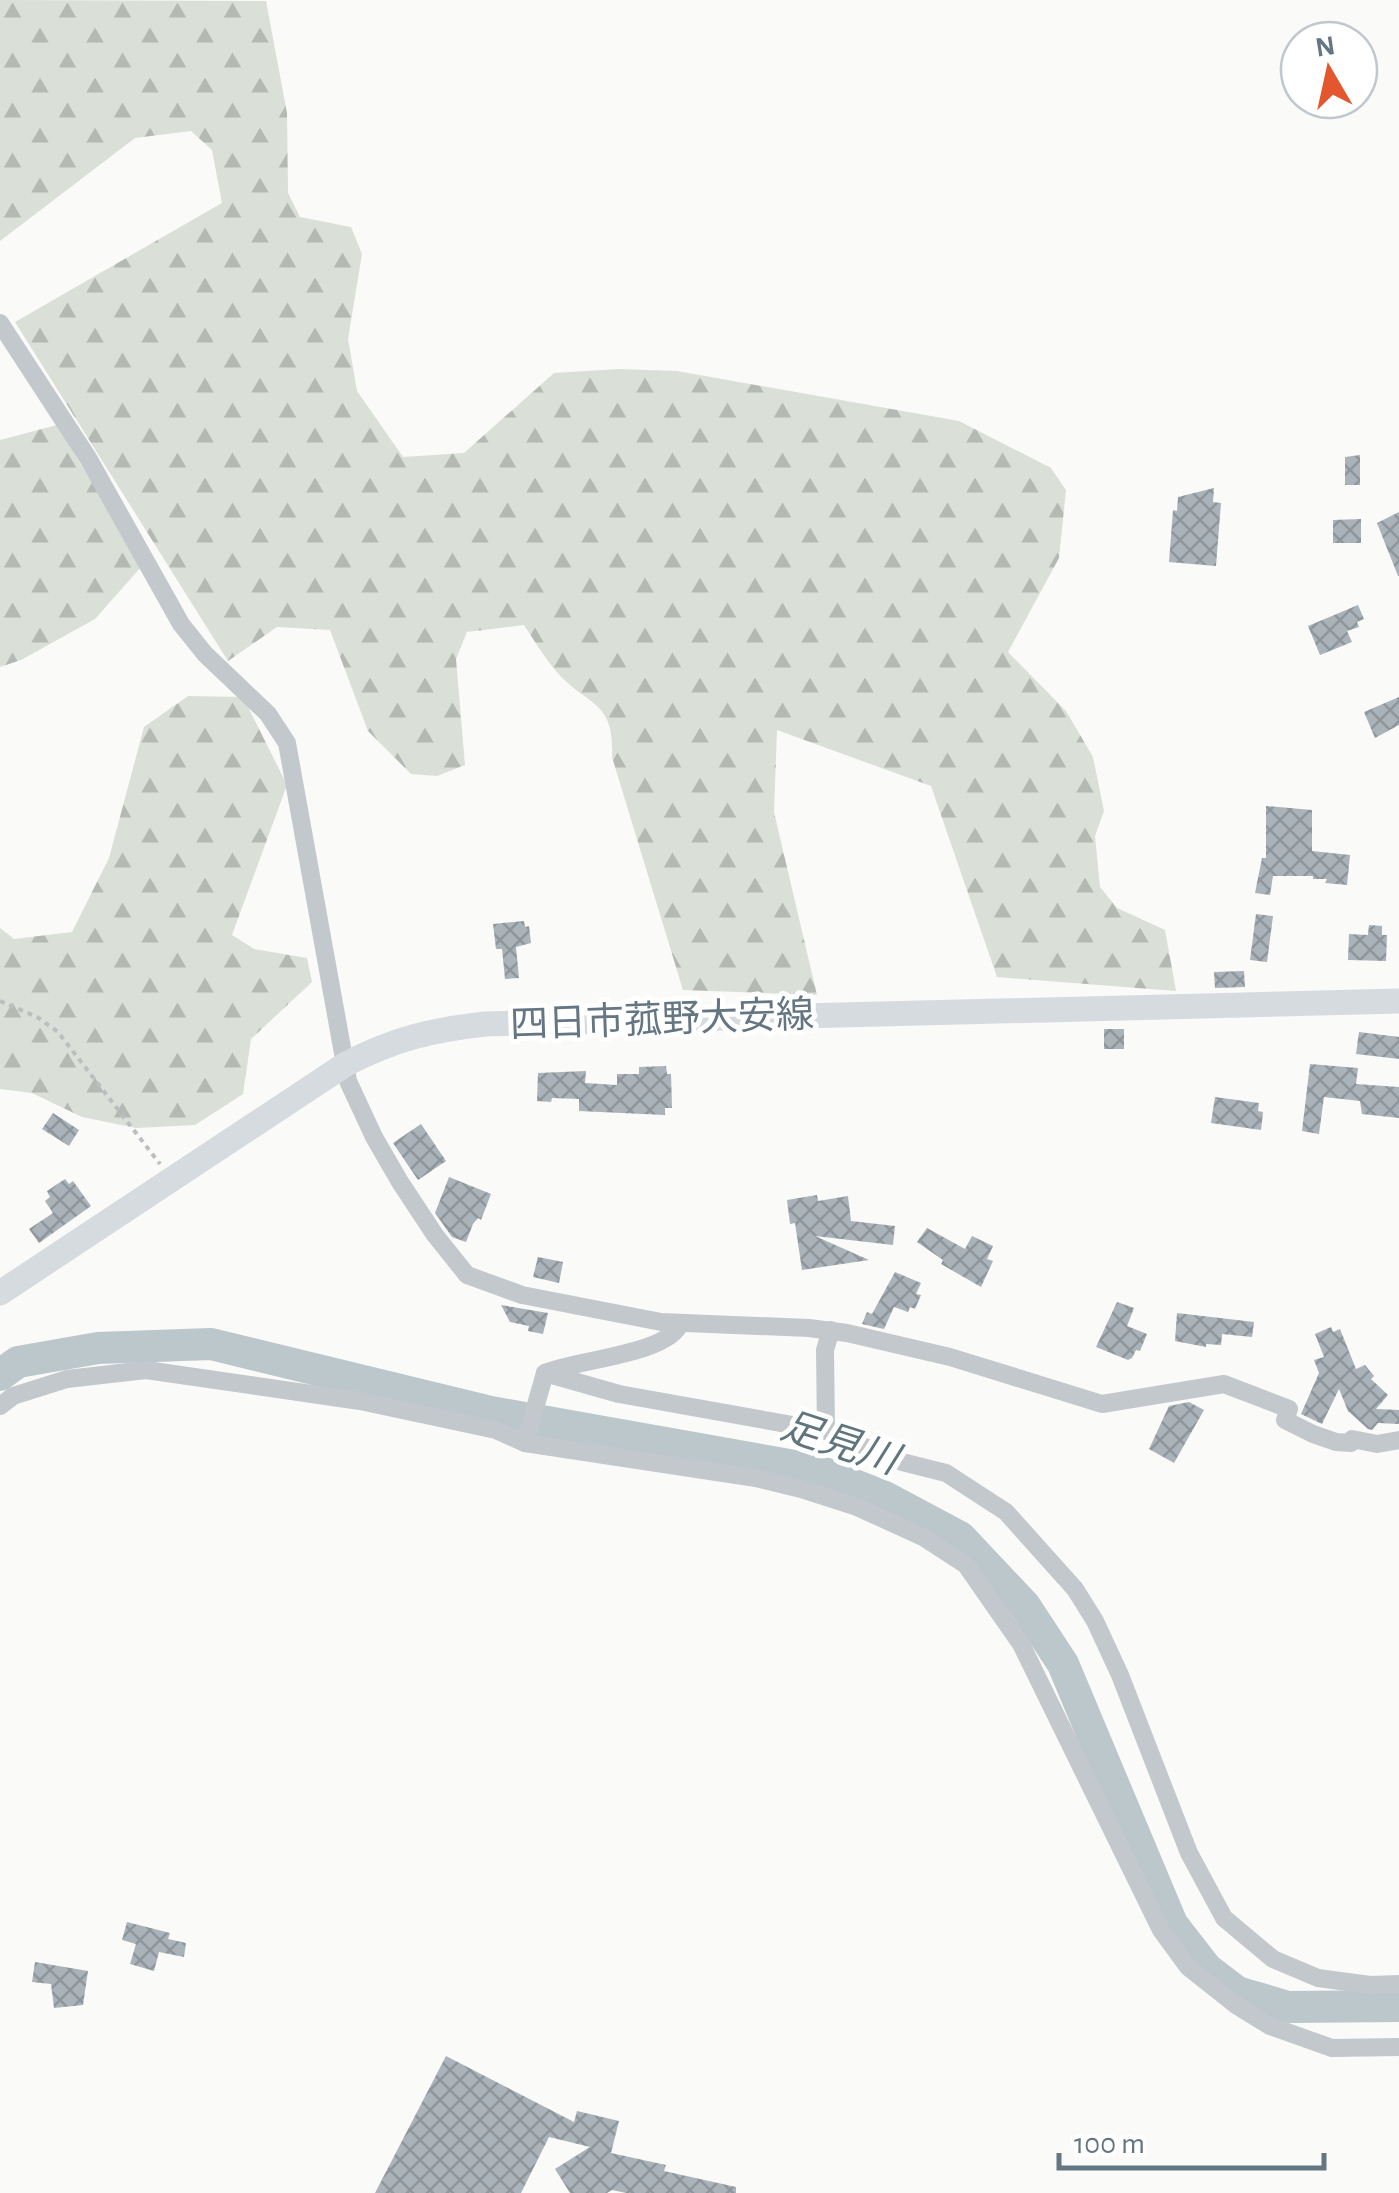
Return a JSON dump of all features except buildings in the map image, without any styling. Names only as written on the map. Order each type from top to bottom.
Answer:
[{"type":"main road","name":"四日市菰野大安線","points":[[0,1293],[346,1064],[386,1043],[434,1030],[485,1024],[1399,1000]]},
{"type":"street","points":[[0,324],[88,458],[181,624],[205,654],[268,714],[287,743],[348,1080],[374,1137],[435,1235],[467,1275],[542,1300],[680,1324],[831,1330],[950,1357],[1102,1404],[1224,1384],[1289,1409],[1285,1420],[1336,1442],[1352,1444],[1352,1439],[1376,1444],[1399,1440]]},
{"type":"street","points":[[525,1444],[545,1373],[564,1364],[629,1352],[665,1339],[680,1324]]},
{"type":"street","points":[[826,1431],[825,1350],[831,1330]]},
{"type":"street","points":[[0,1406],[13,1396],[67,1378],[146,1370],[360,1401],[496,1430],[525,1444],[756,1478],[857,1507],[922,1537],[966,1565],[1021,1644],[1161,1930],[1188,1967],[1270,2026],[1332,2048],[1399,2047]]},
{"type":"street","points":[[545,1373],[619,1394],[826,1431],[902,1462],[946,1473],[1006,1512],[1075,1589],[1095,1620],[1189,1853],[1224,1918],[1274,1959],[1318,1978],[1370,1985],[1399,1984]]},
{"type":"path","points":[[0,1001],[37,1017],[58,1032],[172,1179]]},
{"type":"green space","points":[[0,0],[266,1],[287,113],[288,193],[300,217],[351,227],[362,254],[348,339],[357,391],[403,457],[464,453],[554,373],[618,369],[677,371],[959,421],[1051,468],[1066,490],[1059,558],[1008,652],[1066,711],[1093,757],[1104,811],[1095,836],[1100,887],[1117,908],[1165,930],[1176,991],[997,977],[931,786],[777,730],[774,812],[817,995],[683,990],[612,757],[609,724],[597,706],[556,671],[524,625],[467,632],[456,659],[465,765],[437,776],[411,774],[368,731],[330,630],[277,627],[228,661],[15,322],[222,203],[212,150],[191,131],[135,138],[0,241]]},
{"type":"green space","points":[[57,425],[142,566],[95,619],[21,660],[0,667],[0,440]]},
{"type":"green space","points":[[188,696],[243,697],[287,785],[232,935],[254,949],[307,958],[312,982],[251,1039],[243,1094],[195,1125],[136,1128],[82,1117],[32,1093],[0,1089],[0,928],[14,939],[72,932],[109,858],[144,727]]},
{"type":"waterway","name":"足見川","points":[[0,1375],[18,1362],[98,1348],[211,1344],[491,1412],[817,1470],[885,1497],[960,1537],[1025,1606],[1063,1664],[1172,1924],[1207,1969],[1237,1992],[1288,2007],[1399,2006]]}]
